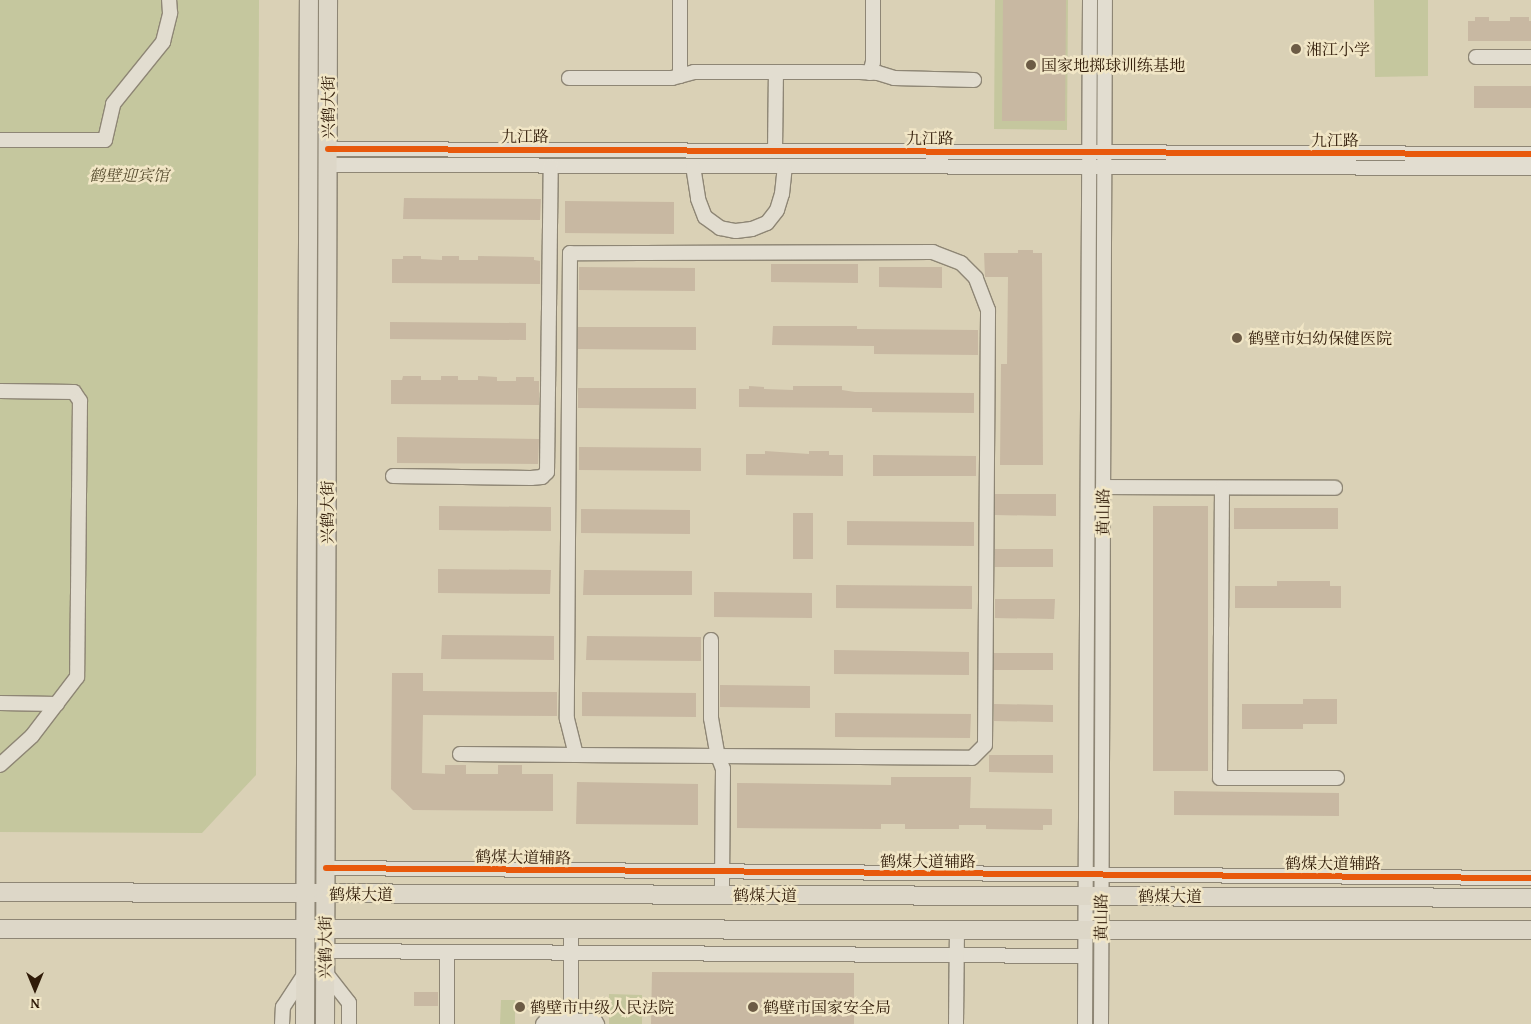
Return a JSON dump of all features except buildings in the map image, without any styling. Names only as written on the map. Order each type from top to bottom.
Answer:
[{"type":"main road","name":"兴鹤大街","points":[[305,1024],[309,0]]},
{"type":"main road","name":"兴鹤大街","points":[[325,1024],[328,0]]},
{"type":"main road","name":"鹤煤大道","points":[[0,892],[1531,898]]},
{"type":"main road","points":[[0,928],[1531,930]]},
{"type":"street","points":[[0,140],[104,140],[112,104],[163,42],[170,13],[169,0]]},
{"type":"street","points":[[680,0],[680,76]]},
{"type":"street","points":[[870,73],[873,62],[873,0]]},
{"type":"street","name":"黄山路","points":[[1090,0],[1086,876],[1093,896],[1093,930],[1101,1024]]},
{"type":"street","name":"黄山路","points":[[1093,896],[1101,876],[1105,0]]},
{"type":"street","points":[[1476,57],[1531,57]]},
{"type":"street","points":[[569,78],[672,78],[694,72],[776,72],[870,73],[894,78],[974,80]]},
{"type":"street","points":[[775,151],[776,72]]},
{"type":"street","name":"九江路","points":[[329,157],[775,151],[1531,154]]},
{"type":"street","name":"九江路","points":[[329,157],[551,166],[1531,168]]},
{"type":"street","points":[[392,476],[531,478],[542,477],[547,472],[551,166]]},
{"type":"street","points":[[693,166],[698,199],[705,217],[720,228],[736,231],[752,230],[767,222],[777,210],[782,194],[785,166]]},
{"type":"street","points":[[736,231],[736,252]]},
{"type":"street","points":[[460,754],[576,755],[972,758],[985,745],[988,310],[976,278],[962,263],[933,252],[570,253],[567,720],[576,755]]},
{"type":"street","points":[[0,391],[74,392],[80,401],[78,677],[32,736],[0,765]]},
{"type":"street","points":[[1103,487],[1335,488]]},
{"type":"street","points":[[1222,488],[1220,778],[1337,778]]},
{"type":"street","points":[[711,640],[711,718],[718,756],[723,769],[722,895]]},
{"type":"street","points":[[0,703],[57,704]]},
{"type":"street","name":"鹤煤大道辅路","points":[[326,868],[723,873],[1531,878]]},
{"type":"street","points":[[571,929],[571,1021]]},
{"type":"street","points":[[956,1024],[957,930]]},
{"type":"street","name":"黄山路","points":[[1085,1024],[1085,956],[1093,930]]},
{"type":"street","points":[[325,951],[1085,956]]},
{"type":"street","points":[[447,952],[447,1024]]},
{"type":"street","points":[[282,1024],[282,1007],[306,972]]},
{"type":"street","points":[[325,972],[349,1003],[349,1024]]},
{"type":"street","points":[[543,1024],[546,1021],[595,1022],[598,1024]]},
{"type":"green space","name":"鹤壁迎宾馆","points":[[0,0],[259,0],[256,775],[202,833],[0,832]]},
{"type":"green space","name":"国家地掷球训练基地","points":[[995,0],[1068,0],[1067,130],[994,129]]},
{"type":"green space","points":[[1374,0],[1428,0],[1428,76],[1375,77]]},
{"type":"green space","points":[[609,994],[642,995],[642,1024],[609,1024]]},
{"type":"green space","points":[[501,1000],[515,1000],[515,1024],[500,1024]]},
{"type":"cycle path","points":[[328,149],[1531,154]]},
{"type":"cycle path","points":[[326,868],[1531,878]]},
{"type":"place","name":"湘江小学","points":[[1296,49]]},
{"type":"place","name":"国家地掷球训练基地","points":[[1031,65]]},
{"type":"place","name":"鹤壁市妇幼保健医院","points":[[1237,338]]},
{"type":"place","name":"鹤壁市中级人民法院","points":[[520,1007]]},
{"type":"place","name":"鹤壁市国家安全局","points":[[753,1007]]}]
